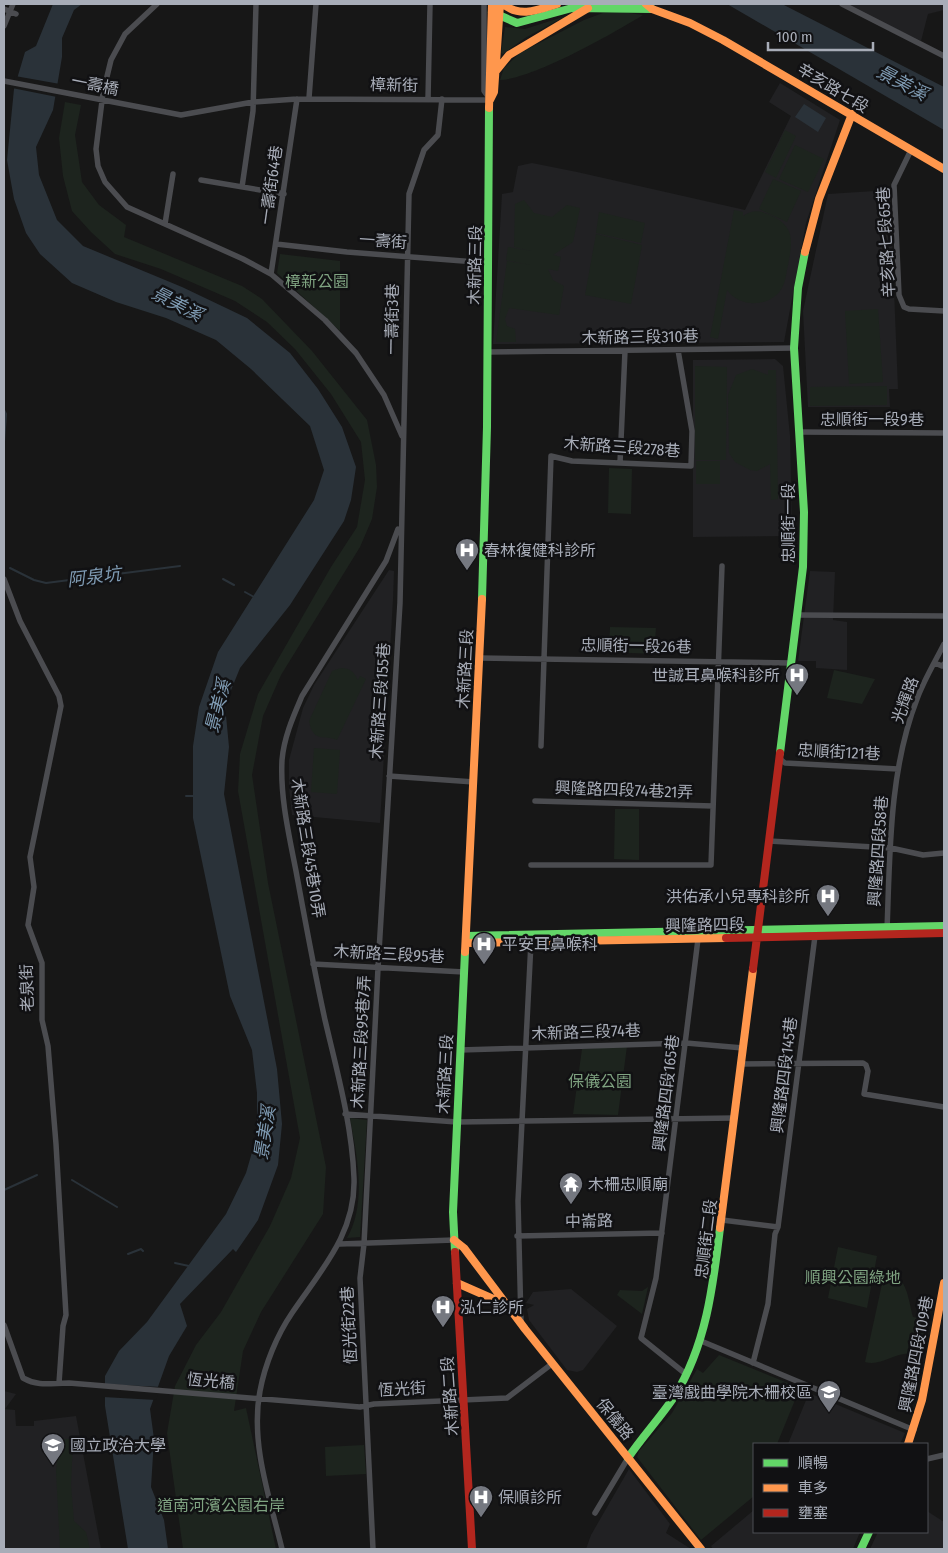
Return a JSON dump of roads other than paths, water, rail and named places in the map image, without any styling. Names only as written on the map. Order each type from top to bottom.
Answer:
[{"type":"main road","name":"木新路三段","points":[[490,100],[494,92],[501,4]]},
{"type":"main road","points":[[501,4],[511,10],[524,13],[557,4]]},
{"type":"main road","name":"辛亥路七段","points":[[500,17],[517,23],[572,8],[649,6],[698,27],[852,114],[944,169]]},
{"type":"main road","points":[[496,72],[516,51],[588,7]]},
{"type":"main road","name":"木新路三段","points":[[454,1240],[453,1194],[480,658],[488,352],[489,66],[492,8]]},
{"type":"main road","points":[[492,8],[500,17]]},
{"type":"main road","name":"忠順街一段","points":[[757,934],[797,615],[804,530],[794,348],[797,297],[808,237],[824,184],[852,114]]},
{"type":"main road","name":"興隆路四段","points":[[466,940],[757,934],[815,936],[944,926]]},
{"type":"main road","name":"興隆路四段","points":[[466,940],[531,942],[698,938],[808,929],[944,933]]},
{"type":"main road","name":"忠順街二段","points":[[628,1458],[636,1444],[666,1409],[687,1375],[701,1341],[713,1288],[757,934]]},
{"type":"main road","name":"木新路二段","points":[[454,1240],[465,1400],[472,1549]]},
{"type":"main road","name":"保儀路","points":[[454,1240],[464,1248],[701,1549]]},
{"type":"main road","points":[[457,1283],[509,1306]]},
{"type":"main road","name":"興隆路四段109巷","points":[[908,1443],[914,1430],[941,1321],[944,1283]]},
{"type":"main road","points":[[861,1549],[869,1533]]},
{"type":"street","points":[[4,26],[7,10],[14,4]]},
{"type":"street","points":[[157,4],[125,34],[111,60],[103,94],[96,149],[98,166],[104,182],[127,207],[244,259],[271,274],[325,320],[356,353],[384,395],[403,440]]},
{"type":"street","points":[[242,187],[253,102],[256,4]]},
{"type":"street","points":[[309,98],[316,4]]},
{"type":"street","points":[[428,99],[430,4]]},
{"type":"street","name":"木新路三段","points":[[484,4],[484,91],[490,100]]},
{"type":"street","points":[[842,4],[944,56]]},
{"type":"street","points":[[7,10],[16,14]]},
{"type":"street","name":"一壽橋","points":[[4,81],[181,115],[253,102]]},
{"type":"street","name":"樟新街","points":[[253,102],[309,98],[490,100]]},
{"type":"street","name":"一壽街64巷","points":[[271,274],[297,99]]},
{"type":"street","name":"一壽街3巷","points":[[401,519],[409,194],[424,150],[438,135],[442,99]]},
{"type":"street","name":"辛亥路七段65巷","points":[[911,150],[896,178],[894,193],[899,295],[904,307],[914,310],[944,311]]},
{"type":"street","points":[[165,224],[173,174]]},
{"type":"street","points":[[202,180],[284,194]]},
{"type":"street","name":"一壽街","points":[[276,244],[489,263]]},
{"type":"street","name":"木新路三段310巷","points":[[488,352],[794,348]]},
{"type":"street","points":[[620,463],[625,350]]},
{"type":"street","name":"木新路三段278巷","points":[[544,659],[550,456],[572,461],[691,466],[692,431],[678,350]]},
{"type":"street","name":"忠順街一段9巷","points":[[799,432],[944,433]]},
{"type":"street","name":"木新路三段155巷","points":[[401,519],[400,603],[389,776],[474,782]]},
{"type":"street","name":"木新路三段45巷10弄","points":[[282,1549],[266,1485],[258,1426],[260,1390],[281,1332],[340,1244],[348,1222],[354,1181],[345,1114],[313,964],[284,804],[282,761],[286,739],[302,696],[386,561],[401,519]]},
{"type":"street","points":[[531,865],[711,865],[722,566]]},
{"type":"street","name":"老泉街","points":[[4,579],[20,621],[59,696],[61,706],[30,857],[34,887],[28,918],[31,936],[42,963],[42,1025],[48,1046],[56,1144],[66,1315],[63,1326],[59,1383]]},
{"type":"street","points":[[797,615],[944,616]]},
{"type":"street","name":"光輝路","points":[[898,769],[917,698],[944,644]]},
{"type":"street","name":"忠順街一段26巷","points":[[480,658],[791,663]]},
{"type":"street","points":[[541,746],[544,659]]},
{"type":"street","points":[[935,663],[942,666],[944,664]]},
{"type":"street","name":"忠順街121巷","points":[[779,758],[785,763],[898,769]]},
{"type":"street","name":"興隆路四段58巷","points":[[887,931],[891,848],[898,769]]},
{"type":"street","name":"木新路三段95巷7弄","points":[[364,1244],[389,776]]},
{"type":"street","name":"興隆路四段74巷21弄","points":[[534,801],[712,806]]},
{"type":"street","points":[[769,841],[891,848],[923,855],[944,853]]},
{"type":"street","points":[[808,929],[815,936]]},
{"type":"street","name":"興隆路四段145巷","points":[[753,1363],[768,1304],[775,1234],[778,1227],[815,936]]},
{"type":"street","name":"興隆路四段165巷","points":[[687,1375],[641,1338],[656,1278],[698,938]]},
{"type":"street","points":[[521,1322],[517,1236],[531,942]]},
{"type":"street","name":"木新路三段95巷","points":[[313,964],[464,972]]},
{"type":"street","name":"木新路三段74巷","points":[[460,1050],[686,1043],[743,1048]]},
{"type":"street","points":[[741,1064],[862,1063],[866,1065],[868,1071],[864,1094],[944,1107]]},
{"type":"street","points":[[345,1114],[457,1122],[676,1117],[734,1118]]},
{"type":"street","points":[[722,1220],[778,1227]]},
{"type":"street","name":"中崙路","points":[[517,1236],[662,1233]]},
{"type":"street","points":[[340,1244],[454,1240]]},
{"type":"street","name":"恆光街22巷","points":[[364,1244],[360,1293],[373,1549]]},
{"type":"street","name":"恆光橋","points":[[4,1324],[22,1378],[34,1384],[59,1383],[360,1407]]},
{"type":"street","points":[[701,1341],[914,1430]]},
{"type":"street","name":"恆光街","points":[[360,1407],[367,1405],[507,1398],[553,1363]]},
{"type":"street","points":[[928,1459],[944,1455]]},
{"type":"street","name":"忠順街二段","points":[[596,1513],[628,1458]]},
{"type":"water","name":"景美溪","points":[[53,4],[82,4],[74,10],[62,38],[62,57],[53,110],[36,147],[39,175],[57,220],[83,246],[182,287],[247,318],[290,353],[318,389],[342,427],[356,467],[351,500],[344,521],[290,605],[240,668],[225,705],[229,747],[224,794],[277,1069],[282,1124],[278,1165],[258,1220],[236,1252],[233,1249],[180,1304],[187,1326],[169,1356],[150,1409],[154,1439],[151,1487],[164,1520],[168,1549],[128,1549],[105,1406],[105,1376],[119,1351],[147,1322],[226,1214],[246,1173],[257,1135],[257,1093],[252,1050],[230,996],[193,818],[193,746],[199,707],[218,652],[314,500],[324,470],[310,426],[251,369],[216,340],[166,318],[116,302],[72,283],[40,254],[26,233],[14,199],[7,160],[14,89],[25,52],[36,46]]},
{"type":"water","name":"景美溪","points":[[727,4],[782,4],[944,87],[944,130]]},
{"type":"water","points":[[804,104],[826,118],[818,132],[795,117]]},
{"type":"waterway","name":"阿泉坑","points":[[4,410],[6,414],[4,442]]},
{"type":"waterway","name":"阿泉坑","points":[[10,568],[34,580],[46,583],[180,566]]},
{"type":"waterway","name":"阿泉坑","points":[[223,579],[234,585]]},
{"type":"waterway","name":"阿泉坑","points":[[245,592],[254,597]]},
{"type":"waterway","points":[[186,796],[194,796]]},
{"type":"waterway","points":[[4,1190],[37,1175]]},
{"type":"waterway","points":[[72,1180],[117,1207]]},
{"type":"waterway","points":[[128,1254],[141,1249],[143,1251]]},
{"type":"waterway","points":[[175,1263],[189,1266]]},
{"type":"place","name":"春林復健科診所","points":[[467,571]]},
{"type":"place","name":"世誠耳鼻喉科診所","points":[[797,696]]},
{"type":"place","name":"洪佑承小兒專科診所","points":[[828,917]]},
{"type":"place","name":"平安耳鼻喉科","points":[[484,965]]},
{"type":"place","name":"木柵忠順廟","points":[[571,1205]]},
{"type":"place","name":"泓仁診所","points":[[443,1328]]},
{"type":"place","name":"臺灣戲曲學院木柵校區","points":[[829,1413]]},
{"type":"place","name":"國立政治大學","points":[[53,1466]]},
{"type":"place","name":"保順診所","points":[[481,1518]]},
{"type":"park label","name":"樟新公園","points":[[317,281]]},
{"type":"park label","name":"保儀公園","points":[[600,1081]]},
{"type":"park label","name":"順興公園綠地","points":[[853,1277]]},
{"type":"park label","name":"道南河濱公園右岸","points":[[221,1505]]}]
